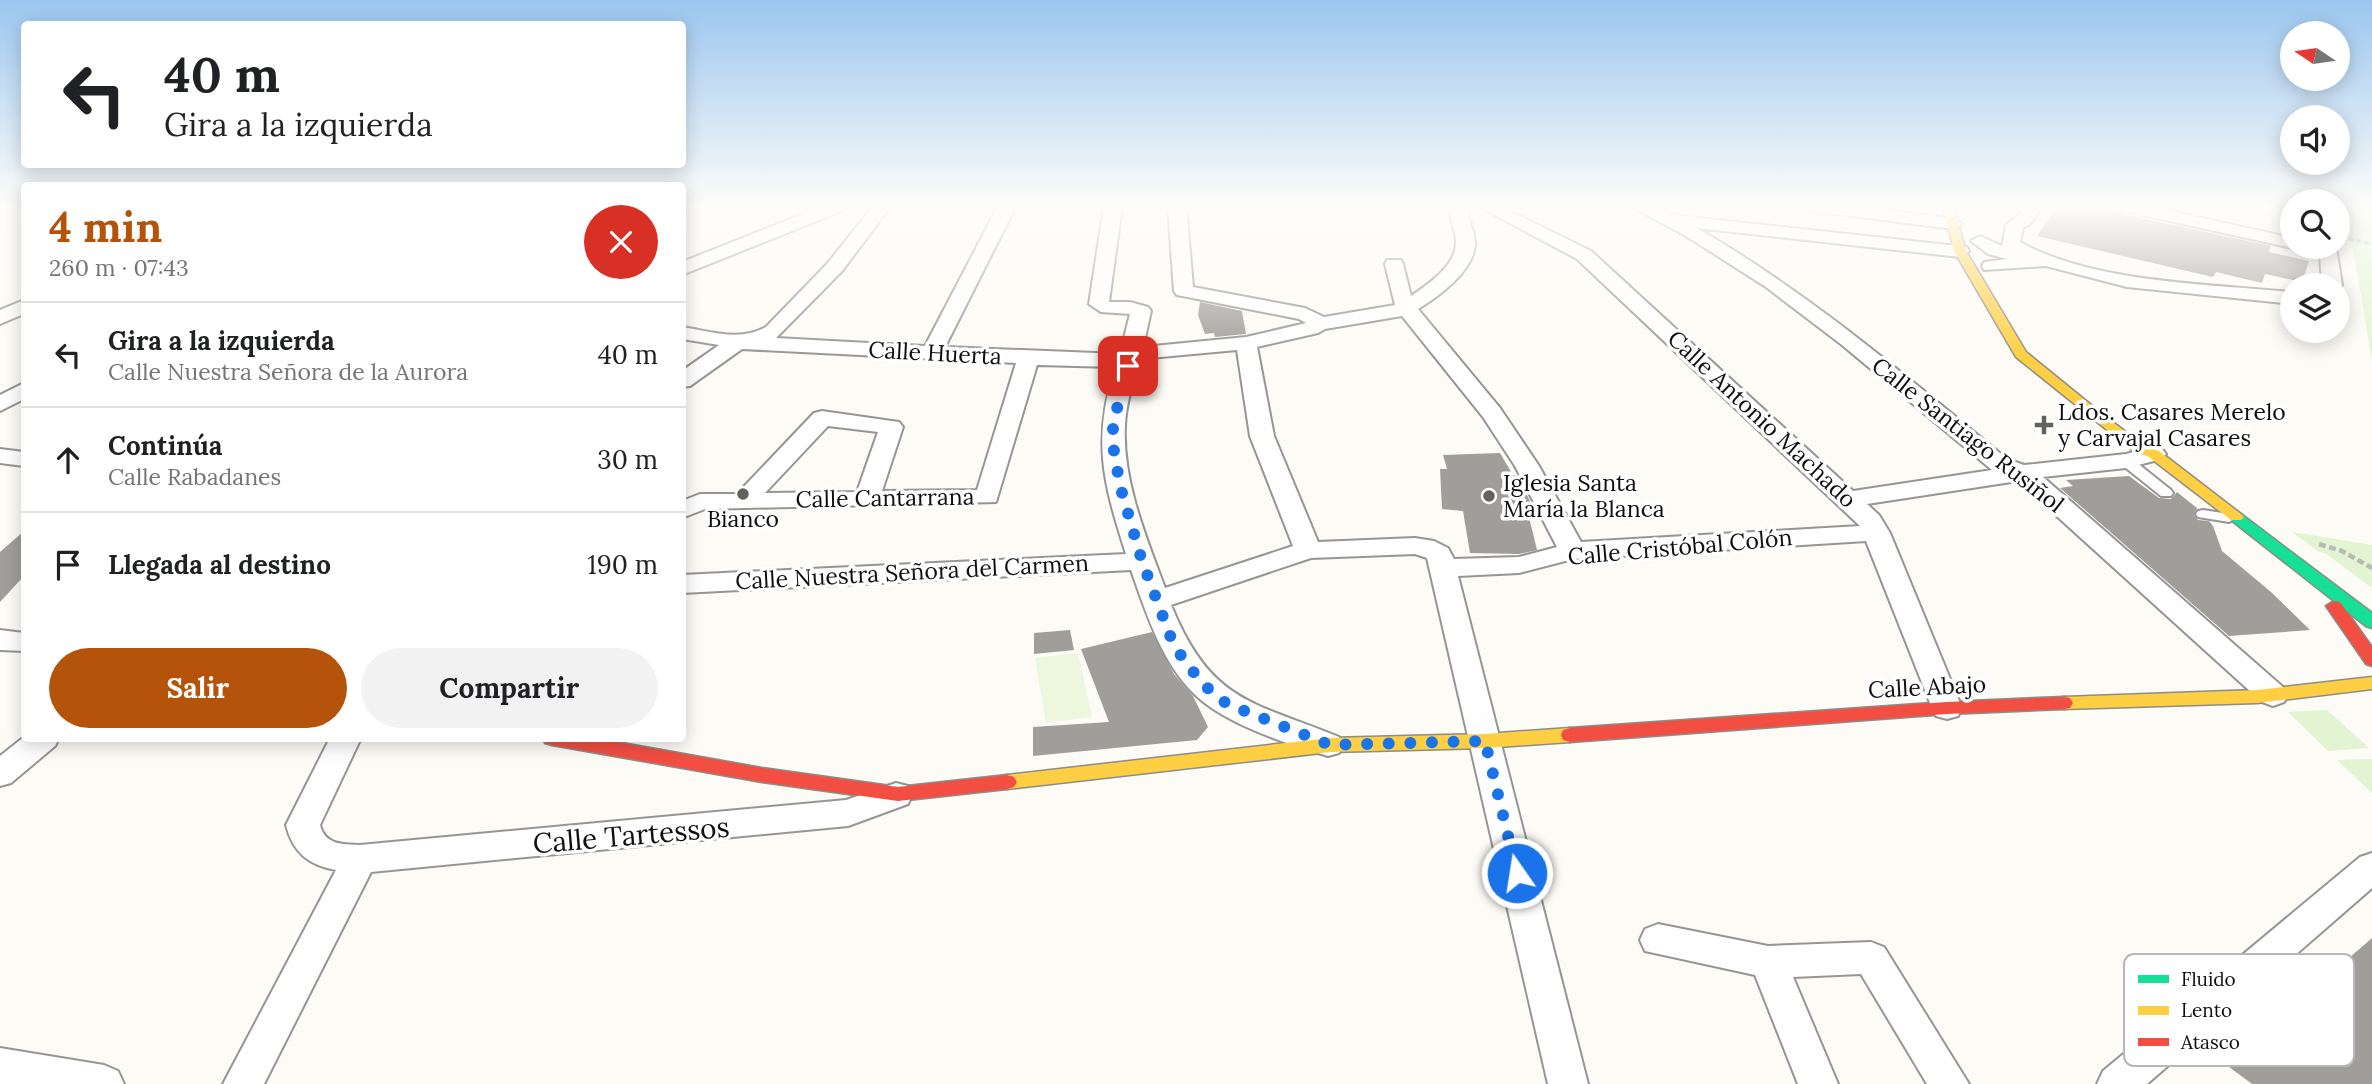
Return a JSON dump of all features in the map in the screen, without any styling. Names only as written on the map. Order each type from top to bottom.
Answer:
[{"type":"street","points":[[686,267],[713,257]]},
{"type":"street","points":[[686,378],[738,342],[762,337],[773,331],[843,257]]},
{"type":"street","points":[[932,352],[981,257]]},
{"type":"street","points":[[1105,257],[1098,302],[1106,308],[1132,308],[1141,311],[1113,424],[1113,445],[1120,486],[1142,561],[1183,659],[1213,694],[1227,704],[1330,745]]},
{"type":"street","points":[[1181,257],[1184,291],[1304,314],[1320,323]]},
{"type":"street","points":[[1406,307],[1446,278],[1461,257]]},
{"type":"street","name":"Calle Antonio Machado","points":[[1586,257],[1870,520],[1947,708]]},
{"type":"street","name":"Calle Santiago Rusiñol","points":[[1730,257],[1825,322],[1998,464],[2025,474],[2273,695]]},
{"type":"street","points":[[1963,257],[2024,357],[2137,447],[2154,454],[2372,622]]},
{"type":"street","points":[[1987,257],[2001,285]]},
{"type":"street","points":[[2017,257],[2066,266]]},
{"type":"street","points":[[2033,257],[2127,281],[2280,297]]},
{"type":"street","points":[[1991,266],[2041,263]]},
{"type":"street","points":[[1394,264],[1406,307],[1492,413],[1527,466],[1572,551]]},
{"type":"street","name":"Calle Huerta","points":[[686,334],[738,342],[1028,359],[1115,361],[1149,352],[1246,343],[1311,329],[1320,323],[1406,307]]},
{"type":"street","points":[[0,318],[21,308]]},
{"type":"street","points":[[1246,343],[1262,436],[1308,550]]},
{"type":"street","points":[[2038,349],[2066,380],[2151,447],[2156,452],[2154,454]]},
{"type":"street","name":"Calle Cantarrana","points":[[686,510],[700,502],[987,497],[1028,359]]},
{"type":"street","points":[[0,386],[21,389]]},
{"type":"street","points":[[0,404],[21,391]]},
{"type":"street","points":[[746,500],[822,418],[891,427],[867,499]]},
{"type":"street","points":[[1849,499],[2126,461],[2154,454]]},
{"type":"street","points":[[0,456],[21,459]]},
{"type":"street","name":"Calle Cristóbal Colón","points":[[1441,568],[1520,565],[1572,551],[1877,533]]},
{"type":"street","points":[[1157,600],[1308,550],[1415,546],[1439,554],[1568,1084]]},
{"type":"street","points":[[2289,559],[2328,598],[2372,660]]},
{"type":"street","name":"Calle Nuestra Señora del Carmen","points":[[686,584],[1142,561]]},
{"type":"street","points":[[0,640],[21,642]]},
{"type":"street","name":"Calle Abajo","points":[[575,742],[762,775],[898,794],[1330,745],[1485,741],[1947,708],[2273,695],[2326,691],[2372,683]]},
{"type":"street","points":[[0,774],[39,742]]},
{"type":"street","points":[[243,1084],[360,859],[334,857],[316,850],[305,839],[303,825],[344,742]]},
{"type":"street","name":"Calle Tartessos","points":[[360,859],[848,813],[898,794]]},
{"type":"street","points":[[2270,954],[2372,867]]},
{"type":"street","points":[[1658,940],[1768,961],[1871,958],[1949,1084]]},
{"type":"street","points":[[1768,961],[1818,1084]]},
{"type":"street","points":[[2118,1084],[2139,1066]]},
{"type":"street","points":[[0,1067],[104,1084]]},
{"type":"lane","points":[[2126,461],[2166,493]]},
{"type":"lane","points":[[2203,514],[2238,519]]},
{"type":"path","points":[[2315,543],[2342,551],[2372,568]]},
{"type":"green space","points":[[2354,257],[2372,257],[2372,360]]},
{"type":"green space","points":[[2292,532],[2372,545],[2372,588],[2325,553],[2319,552]]},
{"type":"green space","points":[[1078,653],[1092,717],[1046,723],[1035,658]]},
{"type":"green space","points":[[2327,710],[2369,748],[2328,751],[2288,712]]},
{"type":"green space","points":[[2372,759],[2372,793],[2337,760]]},
{"type":"building","points":[[2125,257],[2280,257],[2280,259],[2309,261],[2305,273],[2280,273],[2280,277],[2265,274],[2262,283],[2216,272],[2213,277]]},
{"type":"building","points":[[1200,302],[1242,311],[1246,334],[1215,337],[1214,333],[1205,334],[1198,315]]},
{"type":"building","name":"Iglesia Santa María la Blanca","points":[[1500,453],[1513,475],[1517,476],[1532,505],[1526,505],[1537,550],[1519,554],[1470,553],[1463,511],[1442,509],[1440,469],[1447,469],[1443,455]]},
{"type":"building","points":[[2129,476],[2159,498],[2171,499],[2177,492],[2197,508],[2194,515],[2198,520],[2209,521],[2213,526],[2222,551],[2271,592],[2310,630],[2229,636],[2060,488],[2073,486],[2066,480]]},
{"type":"building","points":[[21,534],[21,579],[0,602],[0,552]]},
{"type":"building","points":[[1070,630],[1074,650],[1034,654],[1034,633]]},
{"type":"building","points":[[1152,632],[1174,674],[1193,696],[1208,727],[1197,740],[1033,756],[1033,727],[1109,722],[1081,649]]},
{"type":"building","points":[[2372,938],[2372,1084],[2252,1084],[2228,1066],[2354,1066],[2354,954]]},
{"type":"traffic: fast","points":[[2236,517],[2372,622]]},
{"type":"traffic: slow","points":[[1963,257],[2021,354],[2101,420],[2137,447],[2154,454],[2236,517]]},
{"type":"traffic: slow","points":[[2064,703],[2257,696],[2372,683]]},
{"type":"traffic: slow","points":[[1007,782],[1330,745],[1485,741],[1570,735]]},
{"type":"traffic: jam","points":[[2334,606],[2372,660]]},
{"type":"traffic: jam","points":[[1570,735],[1947,708],[2064,703]]},
{"type":"traffic: jam","points":[[575,742],[762,775],[898,794],[1007,782]]},
{"type":"place","name":"Ldos. Casares Merelo y Carvajal Casares","points":[[2044,425]]},
{"type":"place","name":"Bianco","points":[[743,494]]},
{"type":"place","name":"Iglesia Santa María la Blanca","points":[[1489,496]]},
{"type":"route","points":[[1128,366],[1113,424],[1116,466],[1142,561],[1171,638],[1183,659],[1204,685],[1227,704],[1330,745],[1485,741],[1517,873]]}]
